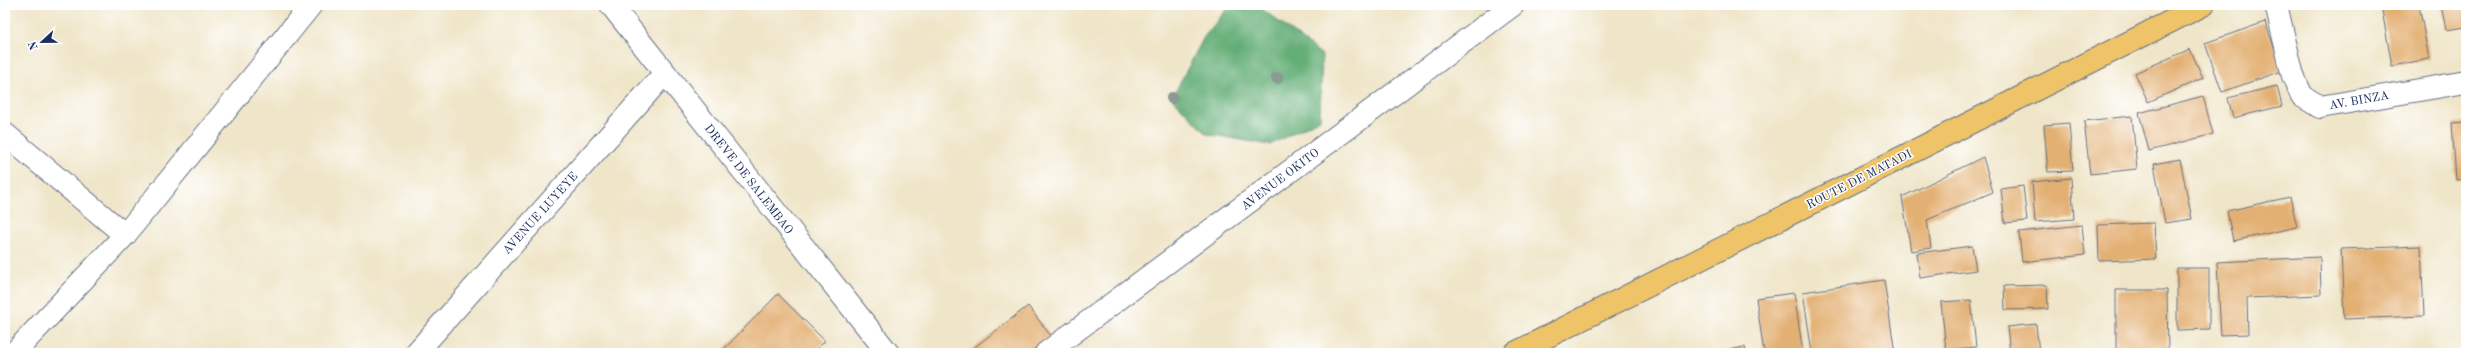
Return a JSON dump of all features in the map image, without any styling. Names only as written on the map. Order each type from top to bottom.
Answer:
[{"type":"main road","name":"ROUTE DE MATADI","points":[[1515,353],[2203,5]]},
{"type":"street","points":[[14,353],[125,235],[312,5]]},
{"type":"street","name":"DREVE DE SALEMBAO","points":[[611,5],[888,353]]},
{"type":"street","name":"AVENUE OKITO","points":[[1046,353],[1513,5]]},
{"type":"street","name":"AV. BINZA","points":[[2276,5],[2293,76],[2302,96],[2320,107],[2466,82]]},
{"type":"street","name":"AVENUE LUYEYE","points":[[416,353],[665,73]]},
{"type":"street","points":[[5,134],[125,235]]},
{"type":"green space","points":[[1230,5],[1257,5],[1322,55],[1320,119],[1270,145],[1207,134],[1172,98],[1204,37]]},
{"type":"building","points":[[2381,5],[2419,5],[2429,59],[2392,66]]},
{"type":"building","points":[[2441,5],[2466,5],[2466,27],[2446,30]]},
{"type":"building","points":[[2265,22],[2282,71],[2222,92],[2205,43]]},
{"type":"building","points":[[2190,49],[2203,78],[2148,102],[2135,73]]},
{"type":"building","points":[[2277,86],[2282,106],[2233,118],[2228,98]]},
{"type":"building","points":[[2203,96],[2213,134],[2149,151],[2139,113]]},
{"type":"building","points":[[2132,116],[2137,169],[2090,174],[2084,121]]},
{"type":"building","points":[[2466,122],[2466,179],[2456,180],[2452,123]]},
{"type":"building","points":[[2069,123],[2073,171],[2048,172],[2044,125]]},
{"type":"building","points":[[1983,157],[1993,192],[1927,220],[1931,248],[1911,251],[1902,197]]},
{"type":"building","points":[[2180,159],[2192,219],[2165,223],[2154,164]]},
{"type":"building","points":[[2071,178],[2074,219],[2035,222],[2032,182]]},
{"type":"building","points":[[2023,186],[2027,221],[2005,223],[2001,189]]},
{"type":"building","points":[[2290,197],[2297,227],[2233,241],[2227,211]]},
{"type":"building","points":[[2154,223],[2156,259],[2099,261],[2098,225]]},
{"type":"building","points":[[2082,225],[2085,255],[2022,262],[2019,232]]},
{"type":"building","points":[[1972,246],[1976,270],[1920,278],[1917,253]]},
{"type":"building","points":[[2421,246],[2424,316],[2344,319],[2341,249]]},
{"type":"building","points":[[2320,257],[2321,295],[2247,298],[2248,334],[2221,335],[2217,262]]},
{"type":"building","points":[[2177,268],[2209,268],[2209,329],[2177,330]]},
{"type":"building","points":[[1884,280],[1895,353],[1812,353],[1803,292]]},
{"type":"building","points":[[2047,285],[2048,309],[2005,310],[2004,286]]},
{"type":"building","points":[[2116,290],[2167,290],[2168,353],[2116,353]]},
{"type":"building","points":[[1794,293],[1803,353],[1764,353],[1756,298]]},
{"type":"building","points":[[778,294],[825,341],[813,353],[720,353]]},
{"type":"building","points":[[1971,300],[1976,347],[1946,350],[1941,302]]},
{"type":"building","points":[[1028,306],[1051,336],[1029,353],[967,353]]},
{"type":"building","points":[[2036,324],[2039,353],[2010,353],[2007,327]]},
{"type":"building","points":[[1745,347],[1746,353],[1718,353],[1718,352]]}]
